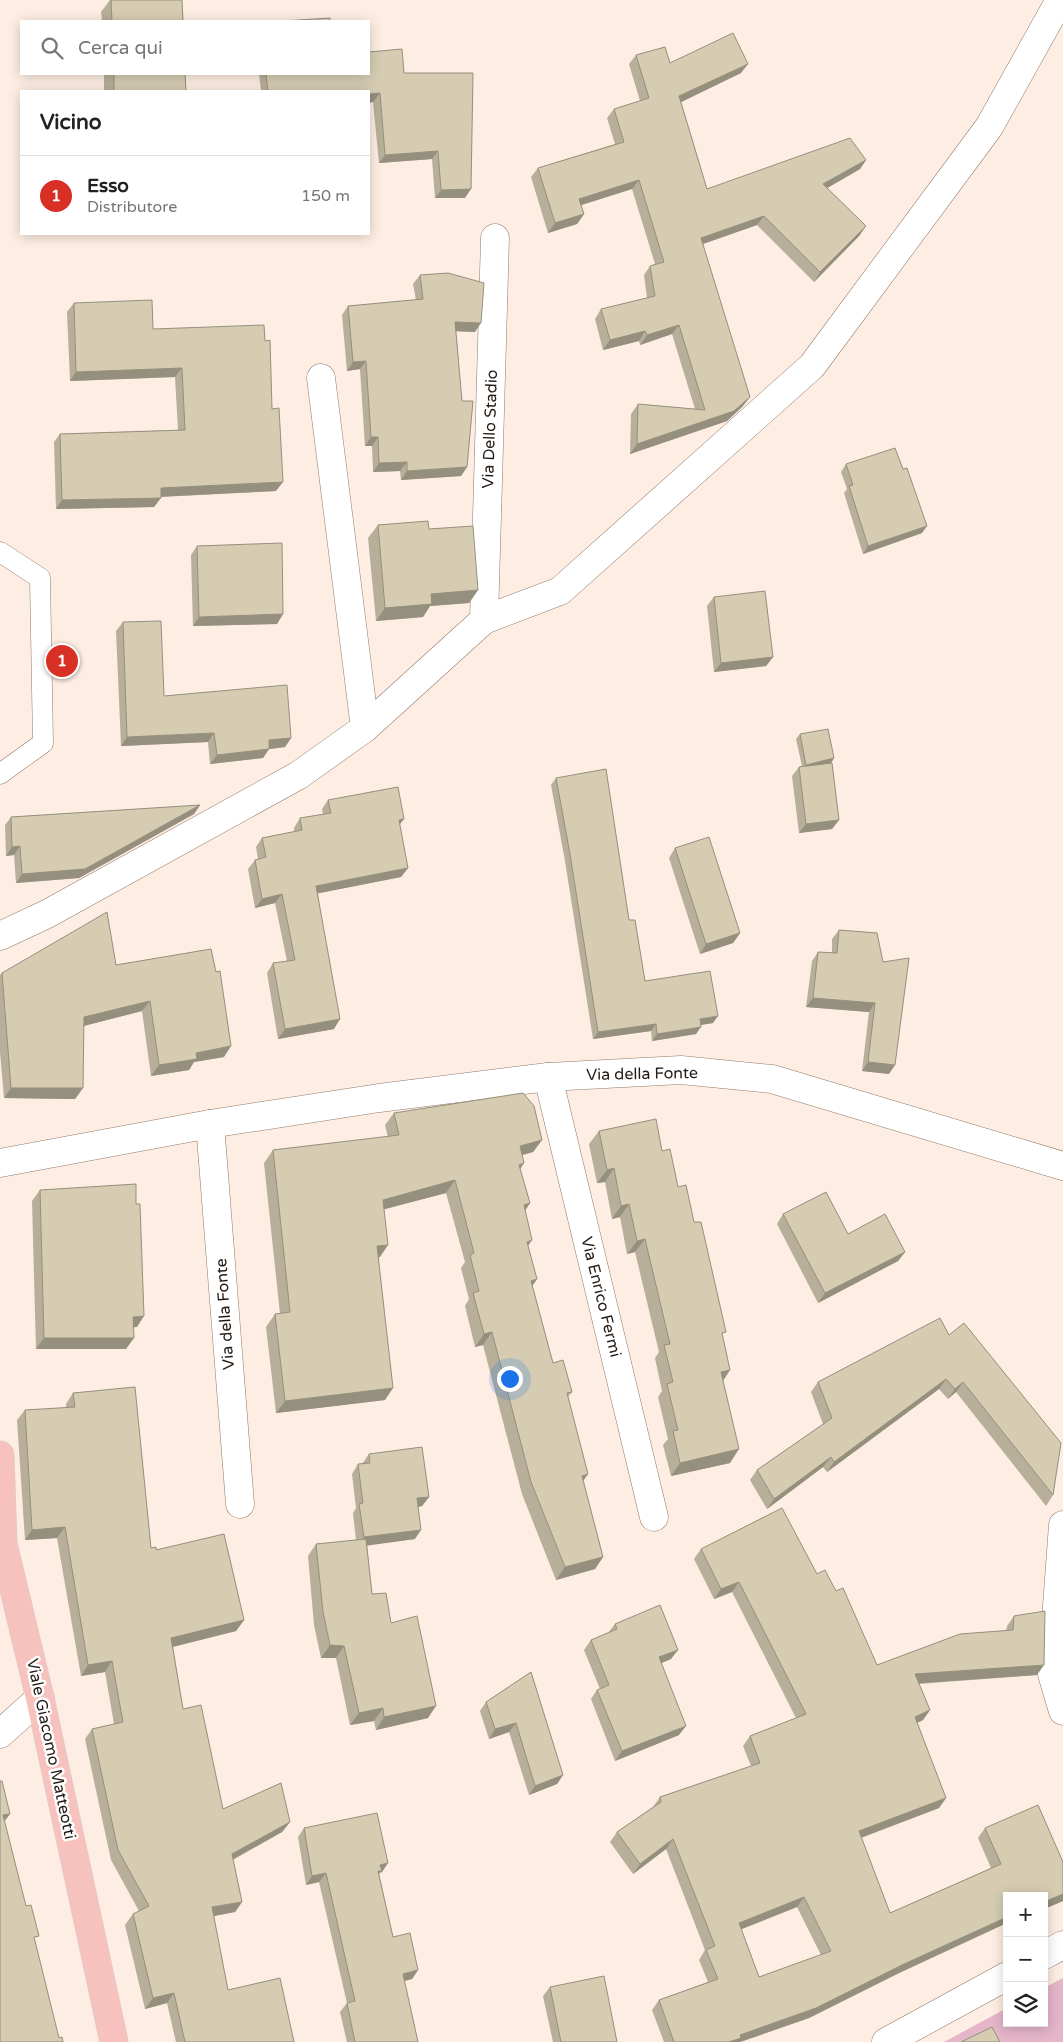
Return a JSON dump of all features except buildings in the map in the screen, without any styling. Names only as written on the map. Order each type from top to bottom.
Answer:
[{"type":"main road","name":"Viale Giacomo Matteotti","points":[[0,1454],[3,1544],[40,1698],[114,2042]]},
{"type":"street","points":[[0,936],[47,914],[299,775],[365,728],[484,620],[560,591],[812,366],[988,127],[1060,0]]},
{"type":"street","name":"Via Dello Stadio","points":[[484,620],[495,238]]},
{"type":"street","points":[[320,378],[365,728]]},
{"type":"street","name":"Via della Fonte","points":[[0,1163],[210,1124],[379,1098],[548,1078],[681,1070],[772,1079],[1063,1166]]},
{"type":"street","name":"Via Enrico Fermi","points":[[548,1078],[654,1517]]},
{"type":"street","name":"Via della Fonte","points":[[210,1124],[240,1504]]},
{"type":"street","points":[[1063,1525],[1052,1674],[1063,1711]]},
{"type":"street","points":[[0,1734],[40,1698]]},
{"type":"street","points":[[1048,1953],[1063,1945]]},
{"type":"street","points":[[886,2042],[1003,1978]]},
{"type":"lane","points":[[0,552],[40,578],[43,742],[0,774]]},
{"type":"shaded area","points":[[1063,1978],[1063,2042],[944,2042],[1003,2010],[1003,2027],[1048,2027],[1048,1986]]},
{"type":"place","name":"Esso","points":[[62,661]]}]
